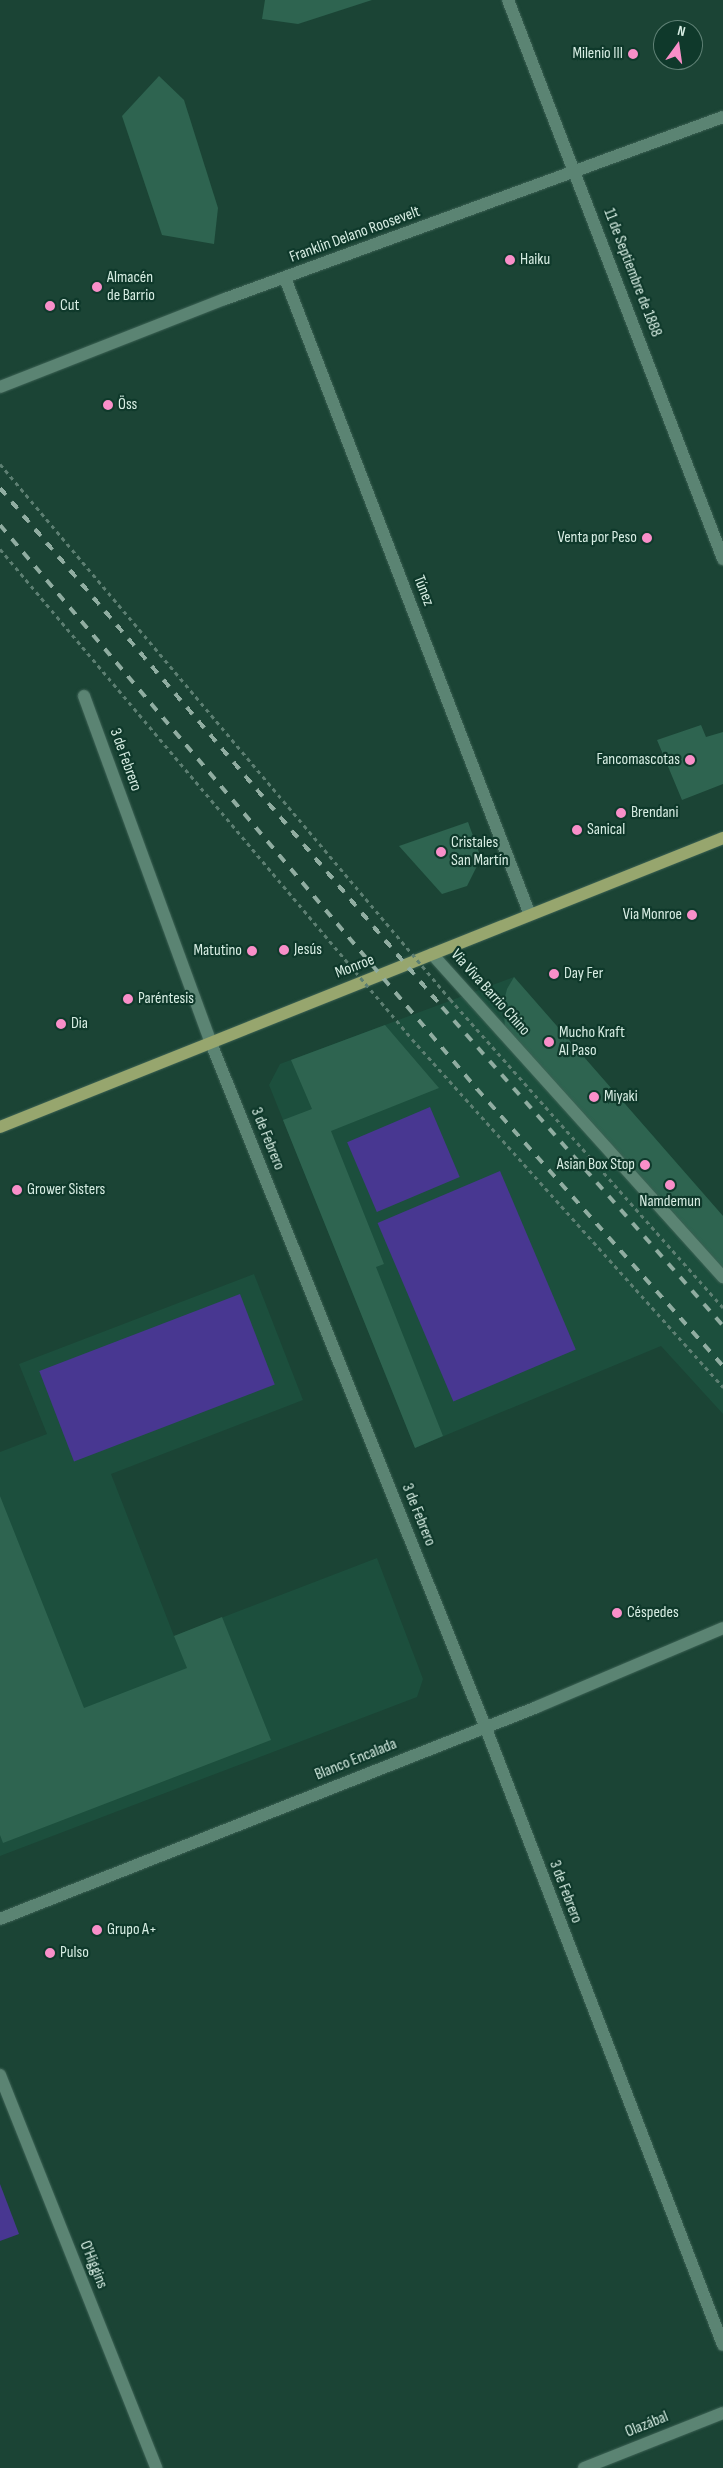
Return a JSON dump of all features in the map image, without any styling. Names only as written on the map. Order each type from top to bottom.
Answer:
[{"type":"main road","name":"Monroe","points":[[0,1127],[723,838]]},
{"type":"street","name":"11 de Septiembre de 1888","points":[[508,0],[577,172],[723,559]]},
{"type":"street","name":"Franklin Delano Roosevelt","points":[[0,387],[224,298],[285,278],[723,117]]},
{"type":"street","name":"Túnez","points":[[285,278],[530,915]]},
{"type":"street","name":"3 de Febrero","points":[[84,696],[211,1043],[485,1726],[723,2345]]},
{"type":"street","name":"Via Viva Barrio Chino","points":[[432,954],[723,1277]]},
{"type":"street","name":"Blanco Encalada","points":[[0,1919],[485,1726],[723,1628]]},
{"type":"street","name":"O'Higgins","points":[[0,2075],[156,2468]]},
{"type":"street","name":"Olazábal","points":[[584,2468],[723,2413]]},
{"type":"path","points":[[0,464],[450,999],[723,1308]]},
{"type":"path","points":[[0,549],[412,1038],[723,1387]]},
{"type":"shaded area","points":[[514,977],[723,1216],[723,1414],[661,1346],[415,1448],[269,1085],[280,1064]]},
{"type":"shaded area","points":[[430,1107],[460,1177],[377,1212],[347,1142]]},
{"type":"shaded area","points":[[500,1171],[576,1350],[453,1402],[378,1223]]},
{"type":"shaded area","points":[[254,1274],[303,1400],[111,1474],[174,1636],[377,1558],[423,1679],[417,1697],[0,1856],[0,1452],[47,1434],[19,1364]]},
{"type":"shaded area","points":[[240,1294],[275,1385],[74,1462],[39,1371]]},
{"type":"shaded area","points":[[0,2184],[19,2234],[0,2241]]},
{"type":"building","points":[[265,0],[372,0],[298,24],[262,19]]},
{"type":"building","points":[[159,76],[184,100],[218,208],[214,244],[162,235],[122,116]]},
{"type":"building","name":"Fancomascotas","points":[[701,725],[706,737],[723,732],[723,784],[682,800],[657,740]]},
{"type":"building","name":"Cristales San Martín","points":[[468,822],[481,858],[467,886],[442,894],[399,846]]},
{"type":"building","points":[[514,977],[723,1216],[723,1272],[512,1037],[505,1026],[503,1005],[507,989]]},
{"type":"building","points":[[385,1025],[439,1088],[331,1131],[384,1264],[376,1267],[443,1436],[415,1448],[283,1120],[312,1109],[291,1060]]},
{"type":"building","points":[[0,1496],[84,1708],[187,1668],[174,1636],[222,1617],[271,1740],[3,1843],[0,1835]]},
{"type":"railway","points":[[0,488],[442,1007],[723,1326]]},
{"type":"railway","points":[[0,525],[477,1089],[723,1366]]},
{"type":"place","name":"Milenio III","points":[[633,54]]},
{"type":"place","name":"Haiku","points":[[510,260]]},
{"type":"place","name":"Almacén de Barrio","points":[[97,287]]},
{"type":"place","name":"Cut","points":[[50,306]]},
{"type":"place","name":"Öss","points":[[108,405]]},
{"type":"place","name":"Venta por Peso","points":[[647,538]]},
{"type":"place","name":"Fancomascotas","points":[[690,760]]},
{"type":"place","name":"Brendani","points":[[621,813]]},
{"type":"place","name":"Sanical","points":[[577,830]]},
{"type":"place","name":"Cristales San Martín","points":[[441,852]]},
{"type":"place","name":"Via Monroe","points":[[692,915]]},
{"type":"place","name":"Jesús","points":[[284,950]]},
{"type":"place","name":"Matutino","points":[[252,951]]},
{"type":"place","name":"Day Fer","points":[[554,974]]},
{"type":"place","name":"Paréntesis","points":[[128,999]]},
{"type":"place","name":"Dia","points":[[61,1024]]},
{"type":"place","name":"Mucho Kraft Al Paso","points":[[549,1042]]},
{"type":"place","name":"Miyaki","points":[[594,1097]]},
{"type":"place","name":"Asian Box Stop","points":[[645,1165]]},
{"type":"place","name":"Namdemun","points":[[670,1185]]},
{"type":"place","name":"Grower Sisters","points":[[17,1190]]},
{"type":"place","name":"Céspedes","points":[[617,1613]]},
{"type":"place","name":"Grupo A+","points":[[97,1930]]},
{"type":"place","name":"Pulso","points":[[50,1953]]}]
